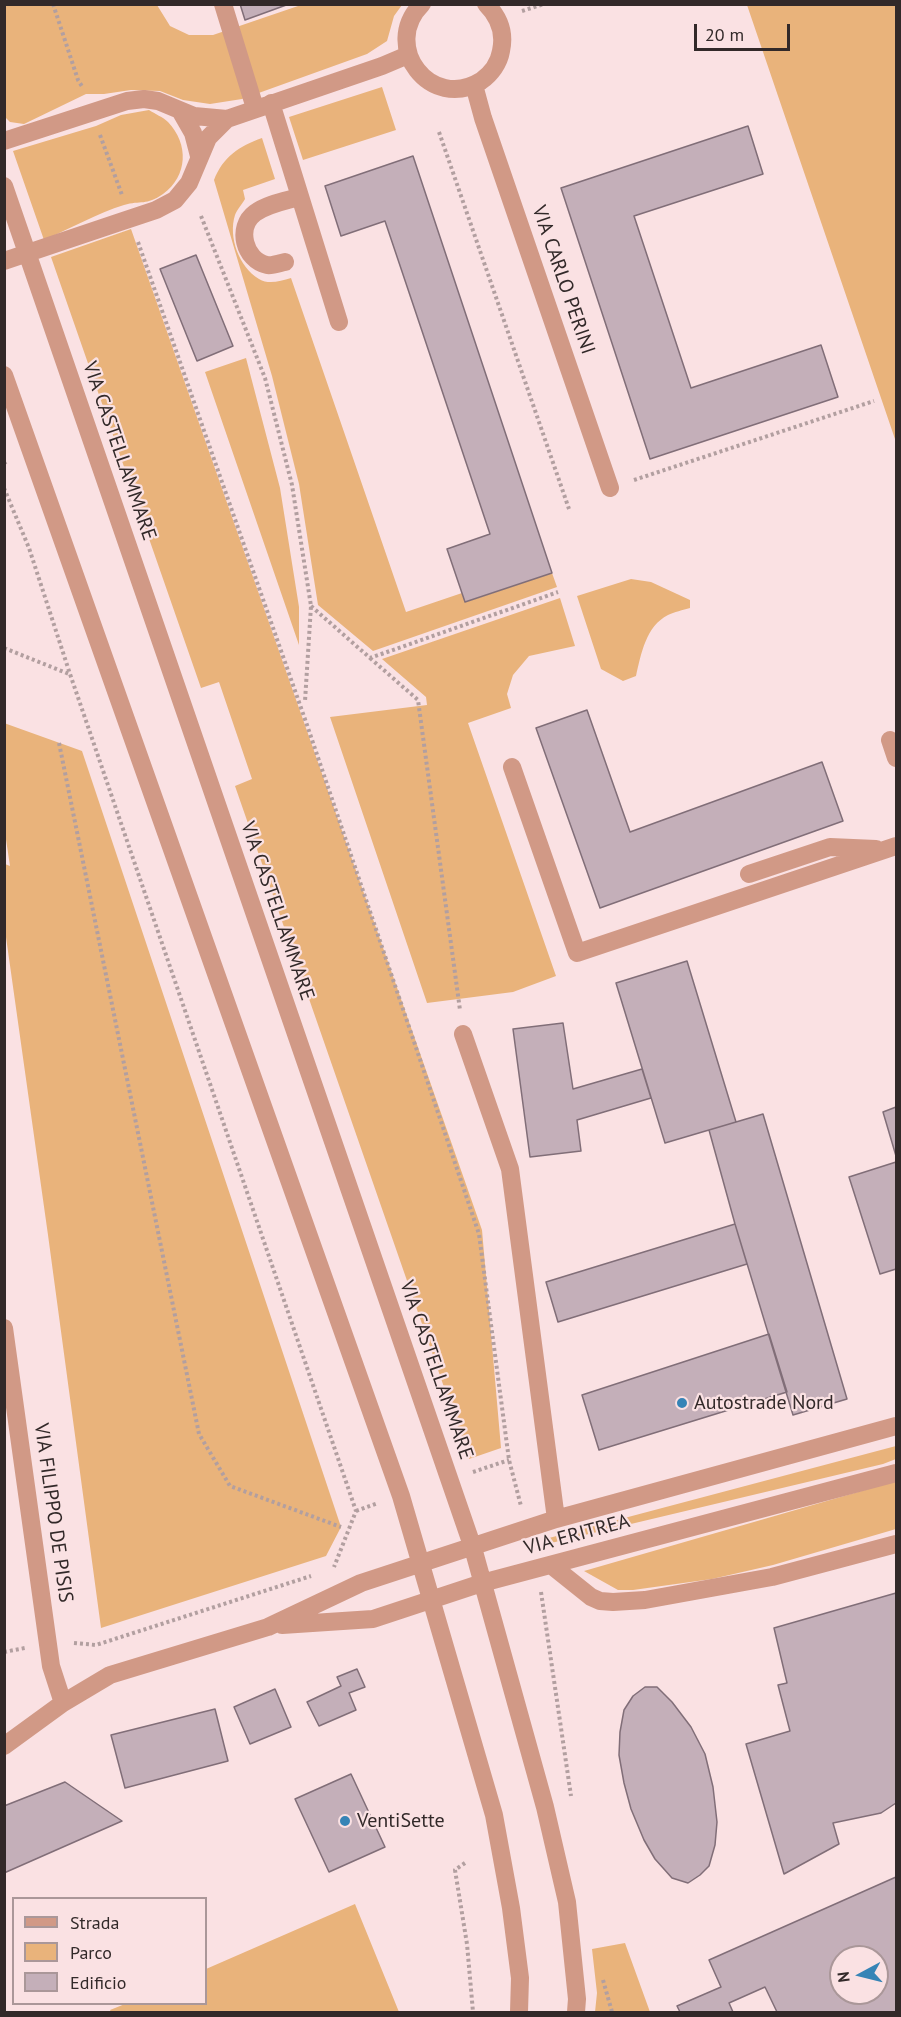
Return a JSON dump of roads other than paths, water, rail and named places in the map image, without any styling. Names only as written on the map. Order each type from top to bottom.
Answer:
[{"type":"street","points":[[223,4],[299,197],[339,322]]},
{"type":"street","points":[[422,4],[413,14],[408,25],[406,42],[408,55],[420,75],[435,85],[459,89],[474,85],[486,77],[500,58],[502,34],[499,22],[486,4]]},
{"type":"street","points":[[4,141],[127,101],[144,99],[158,102],[181,112],[208,118],[227,119],[408,55]]},
{"type":"street","name":"VIA CARLO PERINI","points":[[474,85],[610,489]]},
{"type":"street","points":[[181,112],[193,133],[199,156]]},
{"type":"street","points":[[4,261],[143,214],[175,200],[189,183],[208,138],[227,119]]},
{"type":"street","name":"VIA CASTELLAMMARE","points":[[4,186],[473,1548],[545,1807],[567,1902],[577,1999],[576,2013]]},
{"type":"street","points":[[285,262],[268,265],[254,259],[245,244],[245,227],[253,214],[266,207],[299,197]]},
{"type":"street","points":[[4,375],[401,1496],[494,1815],[511,1908],[520,1978],[519,2013]]},
{"type":"street","points":[[891,740],[897,758]]},
{"type":"street","points":[[512,767],[577,953],[892,848]]},
{"type":"street","points":[[749,873],[830,847],[892,848]]},
{"type":"street","points":[[463,1034],[510,1169],[556,1519]]},
{"type":"street","name":"VIA FILIPPO DE PISIS","points":[[4,1328],[51,1666],[63,1703]]},
{"type":"street","name":"VIA ERITREA","points":[[877,1433],[897,1422]]},
{"type":"street","name":"VIA ERITREA","points":[[4,1746],[63,1703],[110,1675],[268,1627],[361,1583],[556,1519],[897,1426]]},
{"type":"street","name":"VIA ERITREA","points":[[268,1627],[373,1619],[482,1583],[897,1473]]},
{"type":"street","points":[[551,1565],[591,1597],[600,1601],[613,1602],[645,1600],[772,1577],[897,1544]]},
{"type":"place","name":"Autostrade Nord","points":[[682,1403]]},
{"type":"place","name":"VentiSette","points":[[345,1821]]}]
